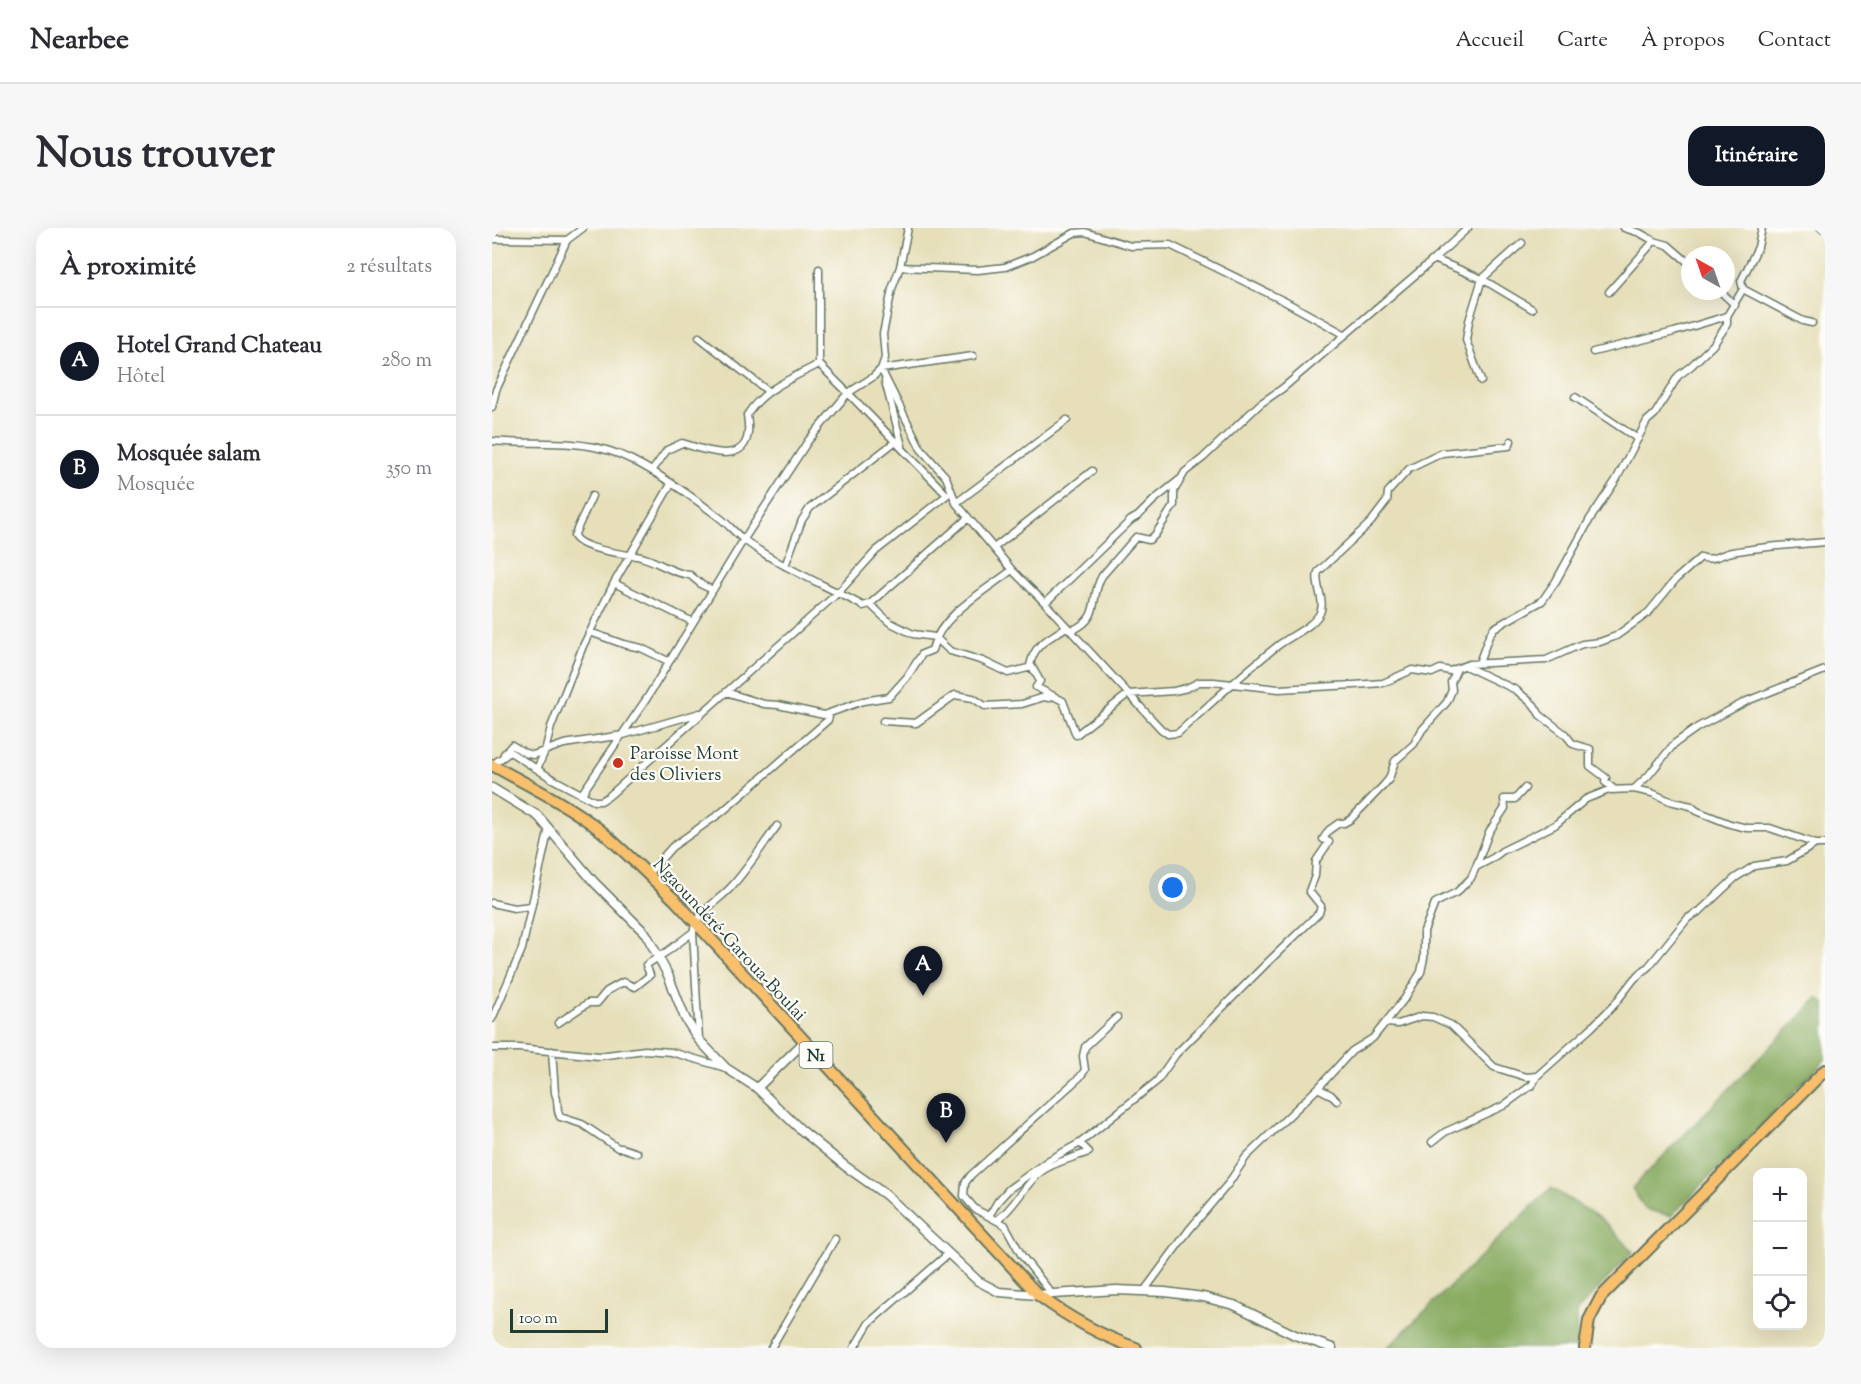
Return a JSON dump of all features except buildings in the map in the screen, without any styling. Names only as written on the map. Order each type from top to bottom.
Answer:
[{"type":"main road","name":"Ngaoundéré-Garoua-Boulai","points":[[492,765],[562,805],[597,829],[648,874],[694,927],[804,1042],[1038,1295],[1081,1325],[1136,1348]]},
{"type":"main road","points":[[1586,1348],[1589,1320],[1601,1297],[1825,1070]]},
{"type":"street","points":[[492,407],[494,389],[567,240],[583,228]]},
{"type":"street","points":[[581,795],[648,698],[712,590],[808,441],[848,393],[864,384],[881,369],[885,358],[883,334],[887,313],[908,228]]},
{"type":"street","points":[[1045,603],[1131,520],[1179,480],[1260,404],[1283,388],[1468,228]]},
{"type":"street","points":[[1624,228],[1668,245],[1681,256]]},
{"type":"street","points":[[1479,663],[1494,628],[1542,601],[1556,581],[1590,519],[1616,480],[1647,421],[1655,414],[1678,376],[1691,366],[1721,334],[1727,324],[1727,316],[1743,289],[1742,281],[1758,247],[1762,228]]},
{"type":"street","points":[[900,267],[978,270],[1005,267],[1033,256],[1074,233],[1085,232],[1131,246],[1170,245],[1284,301],[1344,334]]},
{"type":"street","points":[[492,239],[567,240]]},
{"type":"street","points":[[1609,292],[1654,241]]},
{"type":"street","points":[[1481,381],[1466,340],[1468,321],[1482,279],[1522,243]]},
{"type":"street","points":[[1434,259],[1482,279],[1532,309]]},
{"type":"street","points":[[492,765],[510,752],[581,795],[594,801],[601,801],[702,712],[741,681],[839,592],[876,551],[947,495],[819,364],[819,269]]},
{"type":"street","points":[[1743,289],[1803,321],[1812,323]]},
{"type":"street","points":[[1730,300],[1735,305]]},
{"type":"street","points":[[1593,352],[1727,316]]},
{"type":"street","points":[[699,337],[769,392]]},
{"type":"street","points":[[881,369],[973,356]]},
{"type":"street","points":[[652,471],[667,450],[682,443],[717,454],[728,454],[739,449],[747,438],[749,426],[747,415],[753,405],[769,392],[819,364]]},
{"type":"street","points":[[881,369],[899,440],[905,451]]},
{"type":"street","points":[[881,369],[921,449],[946,477],[956,504],[995,547],[1012,570],[1168,734],[1178,733],[1231,684],[1316,617],[1322,605],[1317,582],[1318,572],[1371,522],[1387,501],[1388,492],[1409,469],[1442,453],[1509,446],[1511,441]]},
{"type":"street","points":[[1575,397],[1638,439]]},
{"type":"street","points":[[956,504],[1067,420]]},
{"type":"street","points":[[492,441],[531,444],[554,441],[609,451],[652,471],[720,518],[744,539],[785,566],[863,606],[870,604],[968,518]]},
{"type":"street","points":[[785,566],[802,520],[810,508],[896,441]]},
{"type":"street","points":[[995,547],[1092,471]]},
{"type":"street","points":[[1066,627],[1073,630],[1089,621],[1098,583],[1136,537],[1149,540],[1155,535],[1174,505],[1174,491],[1179,480]]},
{"type":"street","points":[[537,769],[563,695],[590,632],[614,583],[671,484]]},
{"type":"street","points":[[592,496],[575,539],[600,549],[644,557],[681,575],[690,575],[712,590]]},
{"type":"street","points":[[1066,627],[1038,645],[1030,666],[1040,681],[1036,687],[1063,701],[1076,735],[1128,694],[1174,691],[1199,682],[1279,689],[1383,683],[1412,670],[1432,673],[1440,669],[1450,671],[1479,663],[1546,660],[1582,644],[1600,642],[1616,636],[1648,613],[1677,579],[1701,557],[1711,559],[1760,547],[1825,542]]},
{"type":"street","points":[[726,692],[764,704],[778,705],[818,715],[863,701],[890,697],[922,654],[932,650],[935,638],[945,622],[1012,570]]},
{"type":"street","points":[[614,583],[693,622]]},
{"type":"street","points":[[870,604],[889,622],[913,634],[935,638],[950,651],[983,661],[1008,673],[1032,667]]},
{"type":"street","points":[[590,632],[641,648],[668,661]]},
{"type":"street","points":[[1465,666],[1516,690],[1534,705],[1540,715],[1574,744],[1590,749],[1590,766],[1606,778],[1605,782],[1615,790]]},
{"type":"street","points":[[989,1216],[998,1201],[1009,1190],[1049,1160],[1080,1143],[1157,1081],[1176,1054],[1319,913],[1321,906],[1309,891],[1315,876],[1316,861],[1329,842],[1323,839],[1324,837],[1331,828],[1351,819],[1389,779],[1395,761],[1414,744],[1422,730],[1447,702],[1452,690],[1451,682],[1457,669]]},
{"type":"street","points":[[1634,789],[1640,785],[1674,744],[1698,727],[1747,701],[1825,670]]},
{"type":"street","points":[[883,721],[916,723],[955,695],[973,698],[985,706],[1022,704],[1044,697],[1059,699]]},
{"type":"street","points":[[504,755],[512,745],[533,755],[564,744],[623,735],[702,712]]},
{"type":"street","points":[[648,874],[672,847],[722,812],[828,720],[830,713]]},
{"type":"street","points":[[492,788],[538,816],[594,882],[646,934],[668,975],[685,1018],[699,1040],[726,1068],[757,1088],[809,1136],[886,1196],[978,1281],[999,1292],[1038,1295],[1116,1290],[1203,1297],[1234,1305],[1295,1335],[1332,1348]]},
{"type":"street","points":[[1144,1291],[1189,1230],[1228,1184],[1246,1157],[1318,1088],[1352,1051],[1373,1038],[1386,1023],[1414,986],[1421,972],[1424,958],[1424,931],[1435,903],[1457,892],[1471,878],[1481,851],[1504,808],[1504,799],[1515,798],[1525,788]]},
{"type":"street","points":[[1476,867],[1519,842],[1555,825],[1586,800],[1600,793],[1615,790],[1634,789],[1652,793],[1670,801],[1691,806],[1697,811],[1730,824],[1747,828],[1770,828],[1816,844],[1825,844]]},
{"type":"street","points":[[558,1023],[588,1003],[597,1004],[607,991],[623,982],[635,987],[650,975],[646,965],[694,927],[715,901],[730,889],[754,860],[761,846],[777,826]]},
{"type":"street","points":[[492,1018],[522,949],[549,828]]},
{"type":"street","points":[[1432,1142],[1445,1132],[1503,1106],[1532,1085],[1537,1076],[1614,1005],[1688,918],[1700,911],[1734,878],[1754,866],[1787,861],[1816,844]]},
{"type":"street","points":[[492,903],[514,908],[531,906]]},
{"type":"street","points":[[694,927],[699,1040]]},
{"type":"street","points":[[1386,1023],[1396,1024],[1422,1016],[1433,1017],[1451,1025],[1494,1067],[1526,1077],[1537,1076]]},
{"type":"street","points":[[1052,1294],[1022,1256],[1005,1225],[975,1209],[964,1196],[965,1183],[971,1175],[1080,1077],[1085,1070],[1083,1056],[1085,1047],[1117,1017]]},
{"type":"street","points":[[757,1088],[804,1042]]},
{"type":"street","points":[[492,1048],[599,1056],[645,1050],[670,1052],[726,1068]]},
{"type":"street","points":[[552,1051],[555,1094],[558,1099],[556,1110],[560,1117],[582,1124],[618,1148],[637,1153]]},
{"type":"street","points":[[1318,1088],[1332,1095],[1337,1101]]},
{"type":"street","points":[[997,1220],[1006,1214],[1039,1173],[1089,1152],[1080,1143]]},
{"type":"street","points":[[771,1348],[834,1239]]},
{"type":"street","points":[[854,1348],[869,1323],[948,1254]]},
{"type":"green space","points":[[1818,998],[1825,1004],[1825,1060],[1671,1216],[1645,1209],[1632,1188]]},
{"type":"green space","points":[[1551,1188],[1603,1220],[1633,1252],[1576,1312],[1577,1348],[1387,1348]]},
{"type":"place","name":"Paroisse Mont des Oliviers","points":[[618,763]]},
{"type":"place","name":"Hotel Grand Chateau","points":[[923,996]]},
{"type":"place","name":"Mosquée salam","points":[[946,1143]]}]
